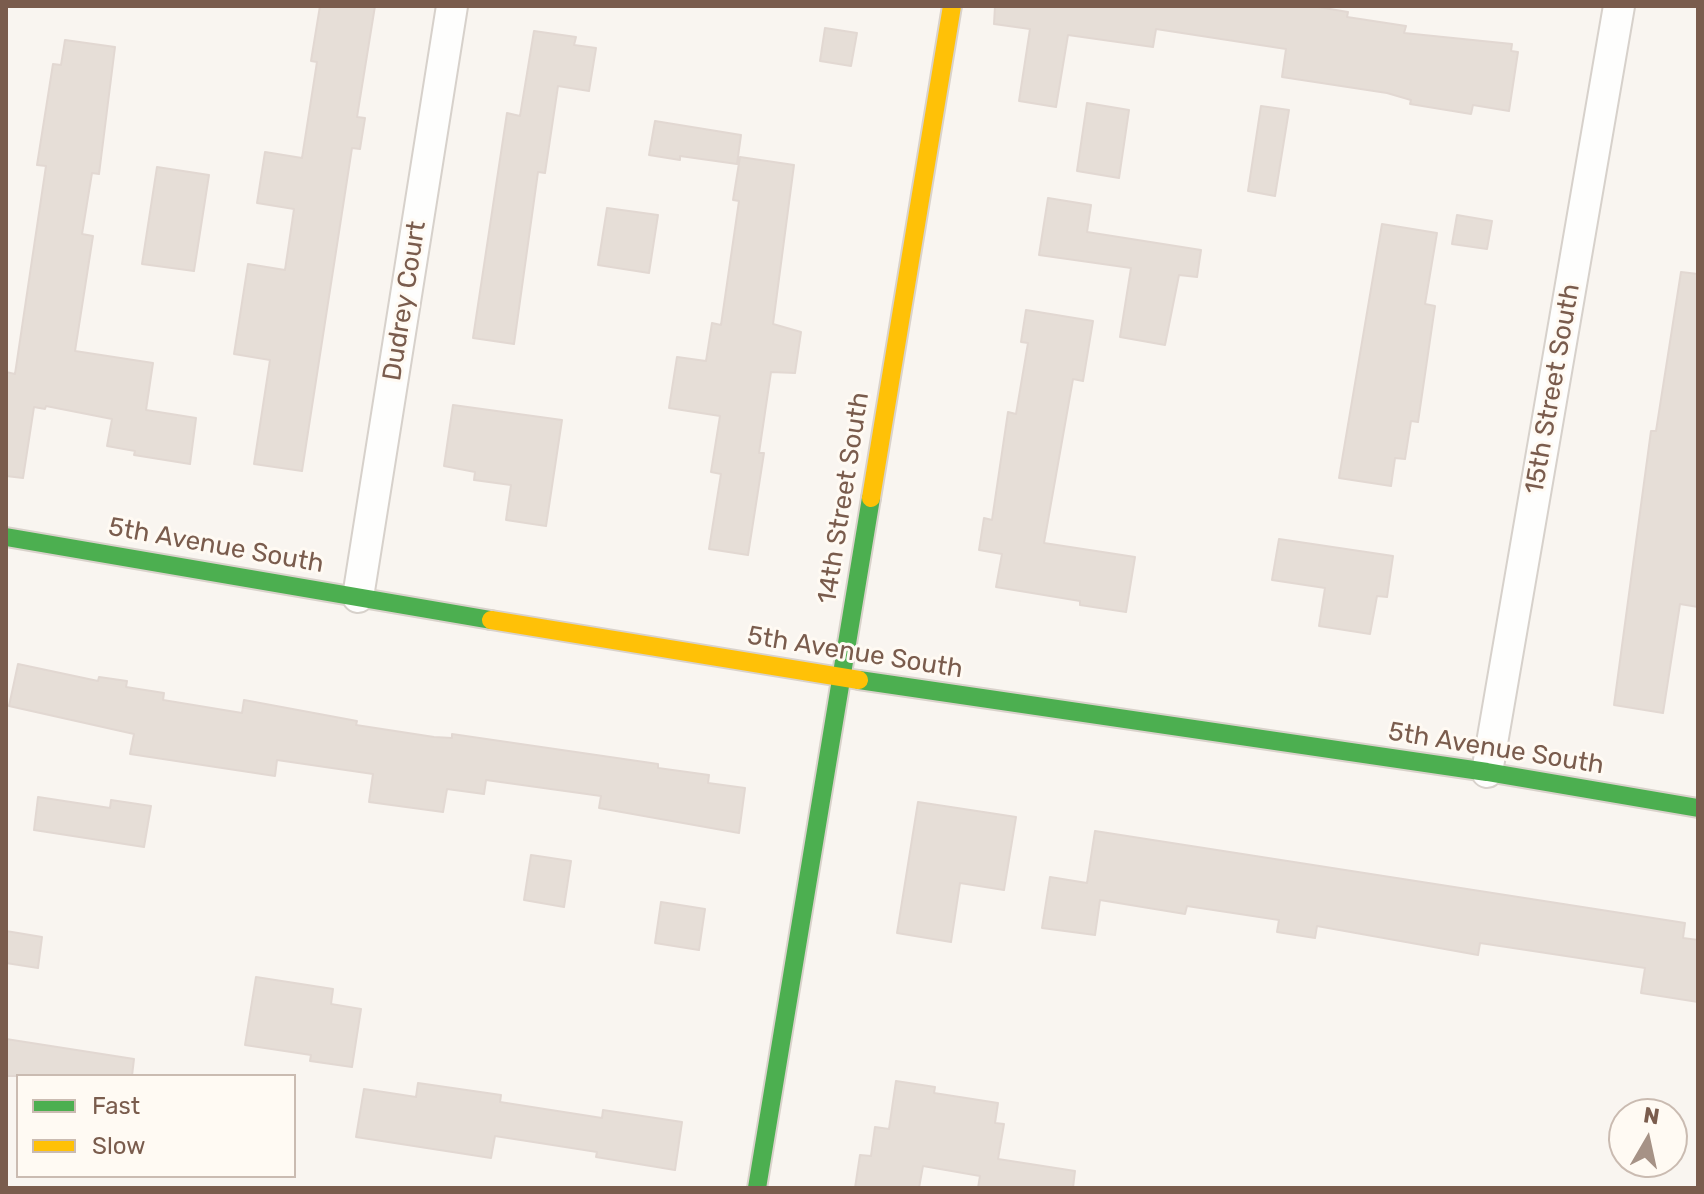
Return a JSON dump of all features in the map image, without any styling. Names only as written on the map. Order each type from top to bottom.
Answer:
[{"type":"street","name":"Dudrey Court","points":[[358,597],[452,6]]},
{"type":"street","name":"14th Street South","points":[[757,1188],[952,6]]},
{"type":"street","name":"15th Street South","points":[[1487,772],[1619,6]]},
{"type":"street","name":"5th Avenue South","points":[[6,537],[841,677],[1487,772],[1698,808]]},
{"type":"building","points":[[320,6],[375,6],[357,117],[365,118],[360,149],[352,148],[302,471],[254,464],[270,360],[234,354],[248,264],[285,270],[294,209],[257,203],[265,152],[302,158],[317,62],[311,61]]},
{"type":"building","points":[[995,6],[1312,6],[1348,12],[1347,17],[1406,26],[1404,33],[1512,44],[1511,51],[1518,52],[1509,111],[1473,105],[1471,114],[1410,104],[1411,100],[1387,93],[1282,77],[1286,49],[1156,29],[1153,47],[1068,35],[1056,107],[1019,101],[1030,29],[994,24]]},
{"type":"building","points":[[825,28],[857,33],[851,66],[820,61]]},
{"type":"building","points":[[534,31],[576,37],[574,45],[596,48],[589,91],[558,86],[545,173],[538,172],[514,344],[473,338],[507,113],[520,116]]},
{"type":"building","points":[[65,40],[115,47],[99,174],[92,173],[82,234],[93,236],[75,351],[153,363],[146,410],[196,418],[190,464],[134,455],[135,451],[107,446],[112,419],[46,406],[45,409],[34,407],[23,478],[6,476],[6,372],[15,374],[46,166],[37,165],[53,64],[61,65]]},
{"type":"building","points":[[1087,103],[1129,110],[1119,178],[1077,171]]},
{"type":"building","points":[[1261,106],[1289,110],[1275,196],[1248,191]]},
{"type":"building","points":[[655,121],[741,135],[737,164],[649,155]]},
{"type":"building","points":[[740,157],[794,165],[773,324],[801,332],[795,373],[771,372],[759,453],[764,453],[748,555],[709,549],[721,474],[711,472],[720,416],[669,408],[677,357],[706,361],[712,323],[721,325],[739,201],[733,200]]},
{"type":"building","points":[[157,167],[209,175],[194,271],[142,264]]},
{"type":"building","points":[[1048,198],[1091,205],[1087,232],[1201,250],[1197,277],[1179,275],[1165,345],[1120,337],[1131,268],[1039,255]]},
{"type":"building","points":[[607,208],[658,215],[649,273],[598,265]]},
{"type":"building","points":[[1457,215],[1492,221],[1487,249],[1452,244]]},
{"type":"building","points":[[1382,224],[1437,233],[1425,304],[1435,306],[1418,422],[1411,421],[1405,459],[1395,458],[1391,486],[1339,478]]},
{"type":"building","points":[[1681,272],[1698,274],[1698,607],[1680,604],[1663,713],[1614,705],[1651,431],[1656,431]]},
{"type":"building","points":[[1026,310],[1093,321],[1083,381],[1073,379],[1044,543],[1135,557],[1126,612],[996,587],[1002,554],[979,550],[984,518],[992,520],[1008,412],[1016,414],[1028,343],[1021,342]]},
{"type":"building","points":[[453,405],[562,420],[546,526],[506,520],[511,485],[474,480],[475,472],[444,466]]},
{"type":"building","points":[[1279,539],[1393,556],[1387,597],[1377,596],[1370,634],[1319,626],[1325,588],[1272,580]]},
{"type":"building","points":[[18,664],[98,681],[99,677],[127,681],[126,687],[164,693],[163,700],[242,713],[244,700],[357,721],[356,725],[434,737],[452,738],[452,734],[658,764],[658,768],[709,775],[708,783],[745,788],[739,833],[599,808],[601,796],[486,780],[484,794],[447,789],[443,812],[369,802],[373,774],[277,760],[275,776],[130,754],[134,734],[9,706]]},
{"type":"building","points":[[38,797],[110,808],[111,800],[151,806],[144,847],[34,830]]},
{"type":"building","points":[[918,802],[1016,817],[1004,890],[960,883],[951,942],[897,933]]},
{"type":"building","points":[[1095,831],[1685,923],[1683,938],[1698,940],[1698,1002],[1641,993],[1645,968],[1480,943],[1478,955],[1317,926],[1315,938],[1277,932],[1279,920],[1187,906],[1185,914],[1100,900],[1095,935],[1042,928],[1050,877],[1087,883]]},
{"type":"building","points":[[531,855],[571,861],[564,907],[524,900]]},
{"type":"building","points":[[661,902],[705,909],[699,950],[655,943]]},
{"type":"building","points":[[6,931],[42,937],[38,968],[6,963]]},
{"type":"building","points":[[256,977],[333,989],[331,1004],[361,1009],[352,1067],[310,1061],[311,1055],[245,1045]]},
{"type":"building","points":[[6,1039],[134,1059],[132,1074],[6,1076]]},
{"type":"building","points":[[896,1081],[935,1087],[934,1093],[998,1103],[995,1123],[1004,1124],[998,1159],[1075,1171],[1073,1188],[978,1188],[980,1176],[923,1166],[919,1188],[855,1188],[860,1155],[871,1156],[875,1127],[889,1129]]},
{"type":"building","points":[[418,1083],[501,1095],[500,1102],[602,1118],[603,1110],[682,1122],[675,1170],[596,1157],[597,1152],[495,1136],[491,1158],[356,1137],[364,1089],[416,1097]]},
{"type":"traffic: fast","points":[[757,1188],[871,498]]},
{"type":"traffic: fast","points":[[6,537],[491,620]]},
{"type":"traffic: fast","points":[[859,680],[1487,772],[1698,808]]},
{"type":"traffic: slow","points":[[871,498],[952,6]]},
{"type":"traffic: slow","points":[[491,620],[859,680]]}]
